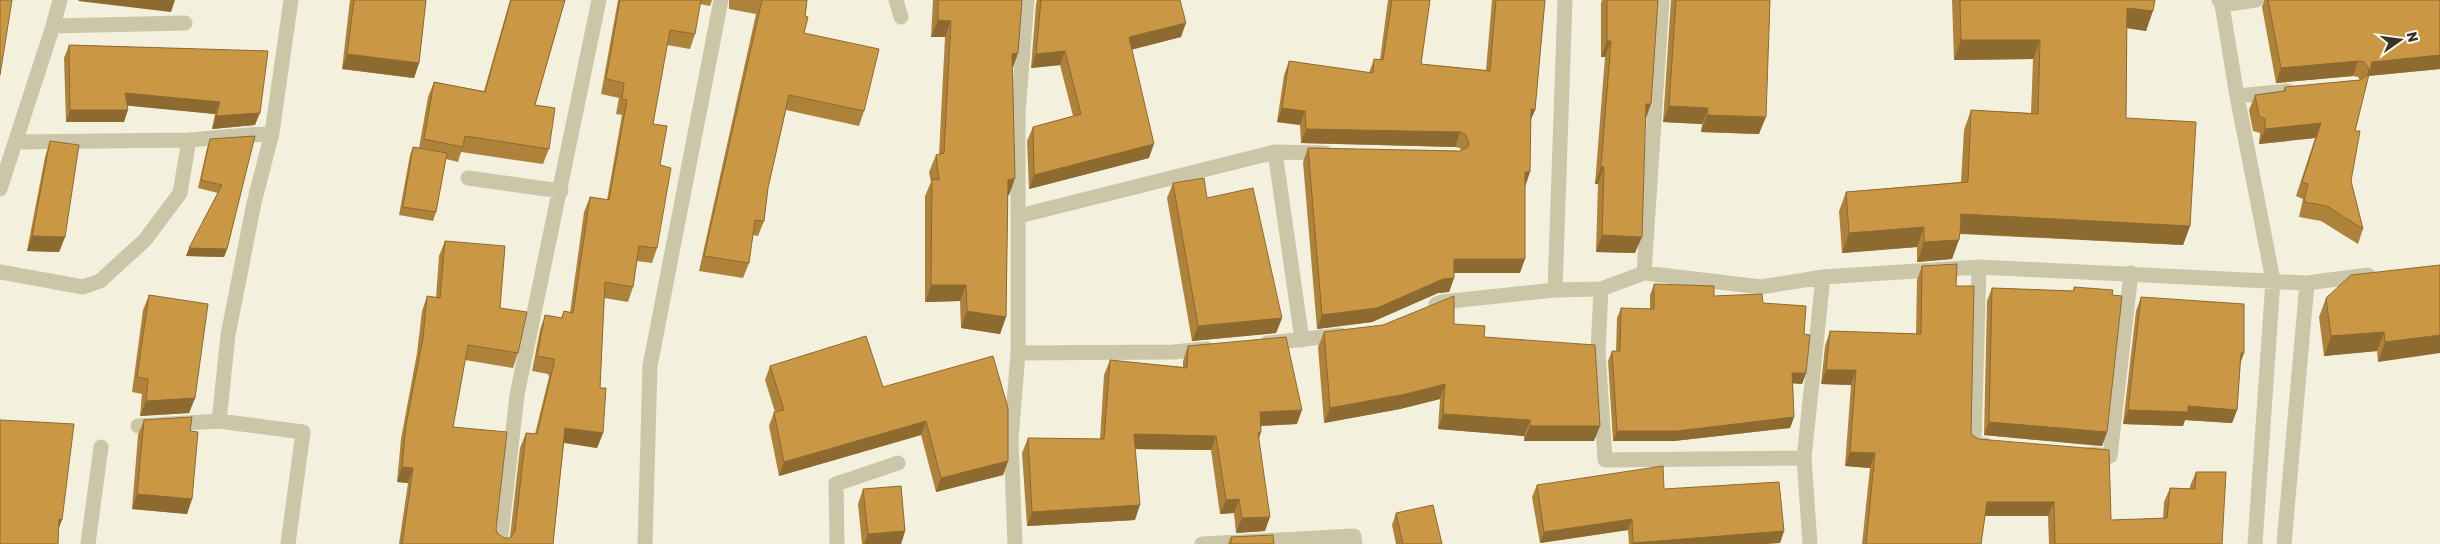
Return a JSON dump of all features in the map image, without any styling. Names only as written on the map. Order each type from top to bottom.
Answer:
[{"type":"street","points":[[0,189],[60,0]]},
{"type":"street","points":[[219,421],[228,335],[254,202],[272,133],[291,0]]},
{"type":"street","points":[[500,544],[517,395],[600,0]]},
{"type":"street","points":[[645,544],[650,366],[721,0]]},
{"type":"street","points":[[896,0],[900,17]]},
{"type":"street","points":[[1015,544],[1011,440],[1018,353],[1018,112],[1027,0]]},
{"type":"street","points":[[1555,290],[1564,0]]},
{"type":"street","points":[[1644,274],[1662,0]]},
{"type":"street","points":[[2255,544],[2273,280],[2237,96],[2221,2],[2256,0]]},
{"type":"street","points":[[53,26],[185,23]]},
{"type":"street","points":[[2237,96],[2305,90]]},
{"type":"street","points":[[15,142],[189,140],[272,133]]},
{"type":"street","points":[[0,272],[83,287],[100,281],[145,240],[180,193],[189,140]]},
{"type":"street","points":[[1019,216],[1275,152],[1342,154]]},
{"type":"street","points":[[1275,152],[1302,340]]},
{"type":"street","points":[[468,178],[561,191]]},
{"type":"street","points":[[1425,309],[1442,302],[1555,290],[1601,288],[1644,274],[1761,287],[1823,277],[1979,267],[2307,282],[2383,273]]},
{"type":"street","points":[[1979,267],[1974,444],[2003,447]]},
{"type":"street","points":[[2071,453],[2110,456],[2131,273]]},
{"type":"street","points":[[1810,544],[1804,458],[1823,277]]},
{"type":"street","points":[[2284,544],[2307,282]]},
{"type":"street","points":[[1601,288],[1598,351],[1606,460],[1804,458]]},
{"type":"street","points":[[1252,345],[1356,333]]},
{"type":"street","points":[[1018,353],[1173,352],[1222,348]]},
{"type":"street","points":[[138,426],[219,421],[303,432],[288,544]]},
{"type":"street","points":[[88,544],[101,447]]},
{"type":"street","points":[[838,544],[836,484],[898,463]]},
{"type":"street","points":[[1202,544],[1354,536],[1354,544]]},
{"type":"building","points":[[0,0],[12,0],[0,75]]},
{"type":"building","points":[[354,0],[426,0],[419,63],[347,54]]},
{"type":"building","points":[[511,0],[565,0],[535,105],[555,108],[549,149],[465,136],[463,147],[424,139],[434,82],[485,92]]},
{"type":"building","points":[[620,0],[701,0],[695,34],[670,30],[653,124],[667,126],[660,165],[671,168],[657,248],[639,246],[633,287],[605,282],[600,388],[606,388],[603,433],[565,428],[553,544],[402,544],[413,468],[402,467],[406,425],[423,338],[427,296],[440,298],[445,241],[505,246],[500,308],[527,312],[518,353],[468,345],[453,427],[507,432],[496,529],[497,533],[504,538],[510,538],[515,531],[526,433],[537,434],[554,363],[554,359],[537,356],[545,315],[562,318],[564,311],[573,313],[590,197],[609,200],[627,100],[622,99],[624,83],[606,79]]},
{"type":"building","points":[[762,0],[807,0],[805,16],[808,17],[804,33],[879,49],[864,111],[789,95],[768,188],[764,221],[755,220],[749,263],[704,256]]},
{"type":"building","points":[[938,0],[1022,0],[1018,53],[1012,54],[1015,178],[1008,180],[1006,317],[967,311],[966,285],[931,285],[932,179],[939,180],[936,155],[944,153],[951,21],[938,20]]},
{"type":"building","points":[[1041,0],[1180,0],[1186,23],[1129,37],[1154,144],[1034,175],[1033,127],[1081,114],[1065,51],[1036,54]]},
{"type":"building","points":[[1392,0],[1430,0],[1421,64],[1490,71],[1496,0],[1545,0],[1535,110],[1531,109],[1530,172],[1525,172],[1525,259],[1454,259],[1454,278],[1443,279],[1377,308],[1322,315],[1308,148],[1460,151],[1468,147],[1469,142],[1465,134],[1460,132],[1306,129],[1305,111],[1282,108],[1289,61],[1373,73],[1374,59],[1383,60]]},
{"type":"building","points":[[1607,0],[1658,0],[1651,104],[1646,104],[1642,237],[1602,235],[1604,167],[1601,167],[1611,41],[1607,41]]},
{"type":"building","points":[[1676,0],[1770,0],[1766,117],[1707,115],[1708,108],[1669,106]]},
{"type":"building","points":[[1960,0],[2155,0],[2153,11],[2127,8],[2126,118],[2196,122],[2190,226],[1960,214],[1959,240],[1924,242],[1924,227],[1849,233],[1846,192],[1968,182],[1971,110],[2038,114],[2040,40],[1961,40]]},
{"type":"building","points":[[2268,0],[2440,0],[2440,55],[2372,62],[2355,131],[2360,131],[2351,181],[2363,229],[2327,206],[2304,202],[2308,184],[2302,182],[2321,123],[2265,129],[2265,119],[2259,116],[2255,95],[2285,91],[2285,87],[2360,80],[2368,75],[2369,69],[2364,62],[2358,61],[2281,68]]},
{"type":"building","points":[[69,45],[268,51],[260,113],[216,116],[220,102],[125,93],[128,110],[70,110]]},
{"type":"building","points":[[255,136],[227,249],[189,248],[222,185],[201,180],[210,139]]},
{"type":"building","points":[[50,141],[79,145],[65,237],[32,236]]},
{"type":"building","points":[[413,147],[447,153],[436,212],[403,207]]},
{"type":"building","points":[[1204,178],[1207,198],[1253,188],[1282,318],[1198,326],[1173,183]]},
{"type":"building","points":[[1957,264],[1956,286],[1974,286],[1971,434],[1978,439],[2109,450],[2111,520],[2167,518],[2170,488],[2195,489],[2196,472],[2226,472],[2222,544],[2055,544],[2054,502],[1987,502],[1981,544],[1866,544],[1875,453],[1850,452],[1856,370],[1826,370],[1830,331],[1921,334],[1922,266]]},
{"type":"building","points":[[2440,265],[2440,335],[2385,342],[2384,332],[2331,336],[2326,298],[2351,275]]},
{"type":"building","points":[[1654,284],[1714,286],[1714,296],[1762,294],[1763,303],[1806,306],[1804,334],[1810,335],[1806,373],[1792,373],[1794,417],[1677,431],[1617,431],[1612,351],[1620,351],[1621,308],[1654,309]]},
{"type":"building","points":[[2074,287],[2113,290],[2112,295],[2122,296],[2107,432],[1989,422],[1992,288],[2074,291]]},
{"type":"building","points":[[149,295],[208,304],[195,398],[146,401],[148,379],[137,377]]},
{"type":"building","points":[[1454,296],[1454,324],[1485,326],[1484,337],[1595,345],[1600,426],[1530,426],[1530,420],[1443,414],[1445,384],[1406,394],[1330,408],[1324,332],[1383,325]]},
{"type":"building","points":[[2141,297],[2244,304],[2244,353],[2241,353],[2237,410],[2188,406],[2188,412],[2128,410]]},
{"type":"building","points":[[866,336],[883,387],[993,356],[1008,408],[1008,461],[941,478],[926,421],[784,462],[774,412],[784,410],[770,366]]},
{"type":"building","points":[[1286,337],[1302,410],[1260,412],[1261,432],[1258,433],[1270,517],[1242,518],[1239,499],[1226,500],[1216,436],[1134,434],[1140,505],[1032,512],[1028,438],[1104,439],[1110,360],[1187,368],[1188,346]]},
{"type":"building","points":[[192,417],[190,431],[198,432],[192,499],[137,494],[144,420]]},
{"type":"building","points":[[0,420],[74,424],[62,520],[59,519],[58,544],[0,544]]},
{"type":"building","points":[[1663,466],[1664,489],[1779,482],[1784,531],[1633,543],[1632,519],[1544,532],[1537,485]]},
{"type":"building","points":[[901,486],[905,531],[868,534],[863,489]]},
{"type":"building","points":[[1433,505],[1442,544],[1403,544],[1396,513]]},
{"type":"building","points":[[1273,535],[1274,544],[1231,544],[1231,537]]}]
